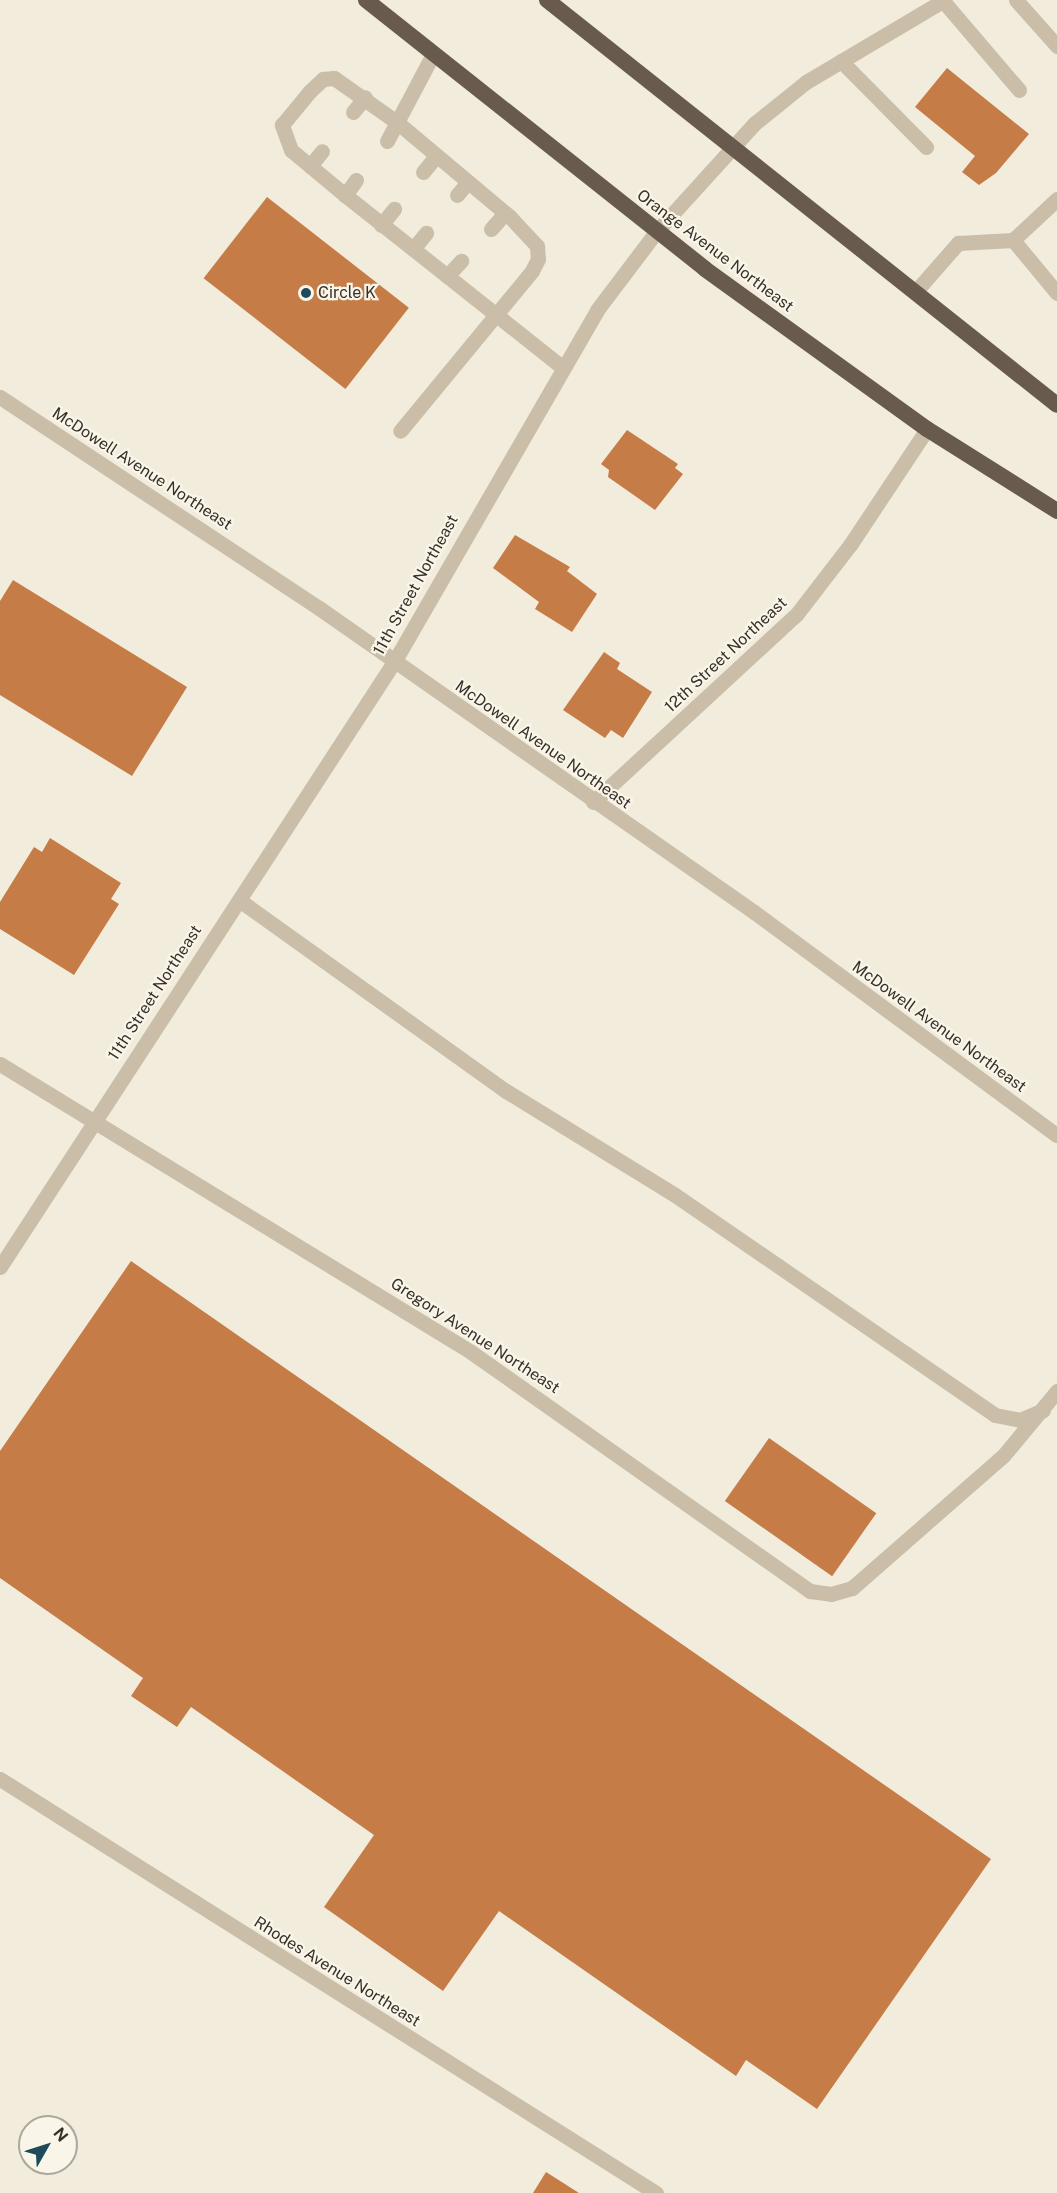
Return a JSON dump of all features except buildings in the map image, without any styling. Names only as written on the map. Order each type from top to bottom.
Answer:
[{"type":"highway","name":"Orange Avenue Northeast","points":[[366,0],[656,232],[927,429],[1057,511]]},
{"type":"highway","points":[[547,0],[1057,405]]},
{"type":"street","points":[[944,0],[1019,90]]},
{"type":"street","name":"11th Street Northeast","points":[[0,1267],[394,662],[562,367],[656,232],[730,146],[806,82],[944,0]]},
{"type":"street","points":[[1016,0],[1057,46]]},
{"type":"street","points":[[387,141],[433,54]]},
{"type":"street","points":[[841,61],[926,147]]},
{"type":"street","points":[[400,430],[497,315],[538,259],[537,246],[505,213],[347,82],[323,79],[282,125],[291,150],[381,225],[413,249],[497,315],[562,367]]},
{"type":"street","points":[[352,112],[364,97]]},
{"type":"street","points":[[310,166],[322,151]]},
{"type":"street","points":[[423,172],[436,156]]},
{"type":"street","points":[[345,195],[356,180]]},
{"type":"street","points":[[457,195],[468,182]]},
{"type":"street","points":[[916,291],[958,243],[1013,240],[1057,200]]},
{"type":"street","points":[[381,225],[394,209]]},
{"type":"street","points":[[490,229],[505,213]]},
{"type":"street","points":[[413,249],[426,233]]},
{"type":"street","points":[[1013,240],[1057,293]]},
{"type":"street","points":[[447,276],[461,261]]},
{"type":"street","name":"McDowell Avenue Northeast","points":[[0,397],[394,662],[754,912],[1057,1135]]},
{"type":"street","name":"12th Street Northeast","points":[[593,802],[796,615],[850,545],[927,429]]},
{"type":"street","points":[[239,900],[506,1090],[675,1195],[995,1415],[1020,1420],[1047,1408]]},
{"type":"street","name":"Gregory Avenue Northeast","points":[[0,1064],[471,1352],[810,1591],[831,1593],[852,1588],[1003,1456],[1047,1408],[1057,1392]]},
{"type":"street","name":"Rhodes Avenue Northeast","points":[[0,1779],[656,2193]]},
{"type":"place","name":"Circle K","points":[[306,293]]}]
